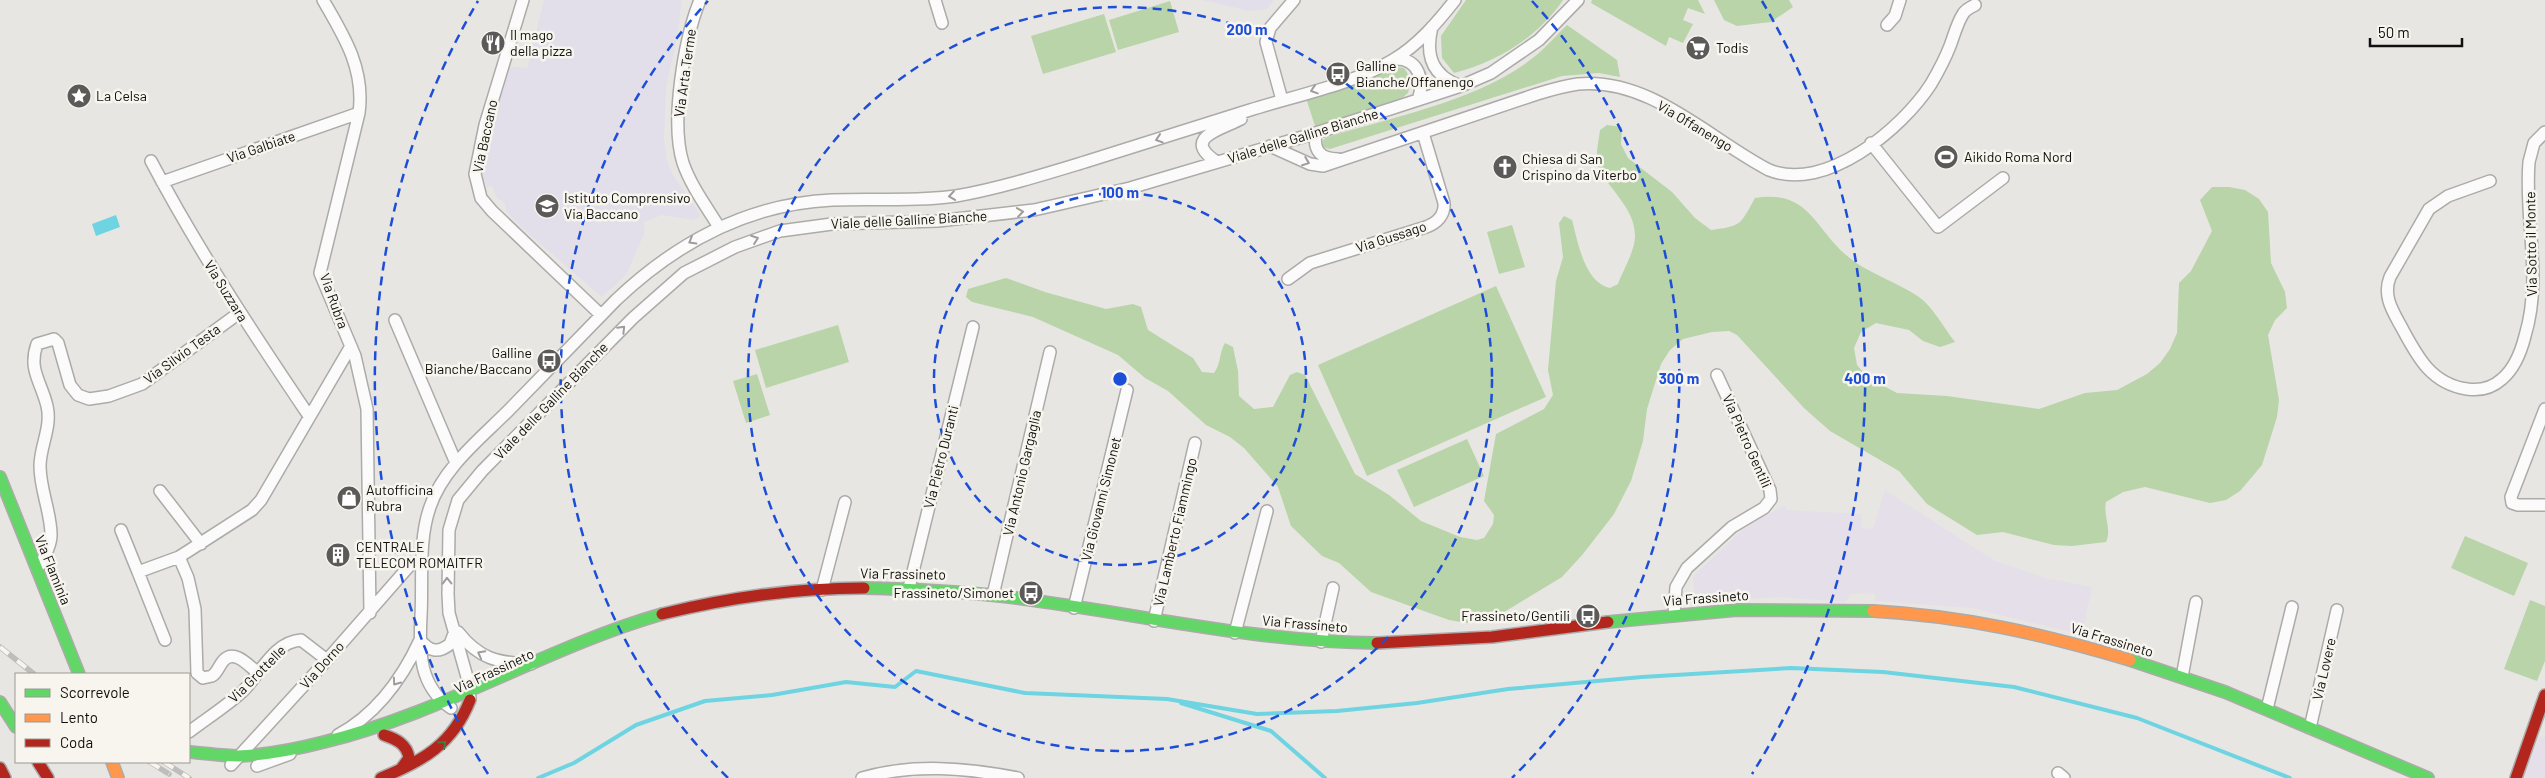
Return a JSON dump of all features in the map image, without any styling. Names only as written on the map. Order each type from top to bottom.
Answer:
[{"type":"main road","name":"Via Flaminia","points":[[0,477],[79,673]]},
{"type":"main road","name":"Via Frassineto","points":[[354,746],[470,700],[616,630],[662,614],[781,594],[822,590],[909,588],[993,595],[1235,633],[1321,642],[1384,644],[1429,642],[1674,615],[1787,609],[1935,616],[2024,631],[2182,677],[2267,710],[2428,778]]},
{"type":"main road","points":[[70,650],[85,673]]},
{"type":"main road","points":[[2516,778],[2545,695]]},
{"type":"main road","points":[[381,778],[421,760],[444,744],[459,725],[470,700]]},
{"type":"main road","points":[[0,702],[15,726]]},
{"type":"main road","points":[[384,735],[398,740],[406,748],[409,758],[401,769]]},
{"type":"main road","points":[[190,752],[211,761],[231,765],[257,766],[299,762]]},
{"type":"main road","points":[[39,763],[48,778]]},
{"type":"main road","points":[[112,763],[117,776]]},
{"type":"main road","points":[[0,768],[5,778]]},
{"type":"street","name":"Via Rubra","points":[[323,0],[354,56],[360,89],[360,113],[320,273],[351,346],[367,409],[370,613]]},
{"type":"street","name":"Via Baccano","points":[[524,0],[485,125],[475,174],[478,190],[492,211],[602,315]]},
{"type":"street","name":"Via Arta Terme","points":[[700,0],[691,29],[681,83],[678,113],[679,145],[685,168],[693,186],[719,227]]},
{"type":"street","points":[[935,0],[942,23]]},
{"type":"street","points":[[1282,100],[1266,42],[1270,28],[1294,0]]},
{"type":"street","name":"Viale delle Galline Bianche","points":[[451,708],[435,696],[429,685],[420,640],[426,522],[437,491],[456,464],[636,281],[683,247],[719,227],[768,210],[808,202],[937,198],[992,189],[1282,100],[1363,74],[1395,59],[1416,44],[1455,0]]},
{"type":"street","name":"Viale delle Galline Bianche","points":[[470,700],[467,676],[448,605],[448,539],[450,520],[462,493],[646,305],[692,268],[745,242],[791,229],[844,224],[938,221],[1023,212],[1130,188],[1316,133],[1461,86],[1491,73],[1527,50],[1549,31],[1578,0]]},
{"type":"street","points":[[1887,25],[1895,16],[1900,0]]},
{"type":"street","name":"Via Offanengo","points":[[1270,146],[1320,166],[1557,88],[1596,84],[1614,86],[1648,97],[1764,168],[1780,174],[1803,176],[1823,172],[1871,143],[1907,112],[1930,86],[1950,48],[1963,14],[1974,4]]},
{"type":"street","points":[[1432,27],[1429,46],[1430,58],[1441,74],[1461,86]]},
{"type":"street","points":[[1395,59],[1408,60],[1418,71],[1422,86],[1418,100]]},
{"type":"street","points":[[1217,162],[1205,151],[1202,145],[1204,139],[1213,132],[1240,119],[1251,109]]},
{"type":"street","name":"Via Galbiate","points":[[162,182],[360,113]]},
{"type":"street","name":"Via Sotto il Monte","points":[[2490,180],[2448,196],[2429,209],[2390,277],[2387,286],[2390,304],[2424,366],[2434,376],[2448,384],[2471,390],[2492,386],[2509,373],[2518,357],[2528,328],[2533,303],[2534,274],[2529,169],[2533,146],[2545,132]]},
{"type":"street","name":"Via Offanengo","points":[[1316,133],[1315,146],[1321,156],[1343,158]]},
{"type":"street","name":"Via Gussago","points":[[1288,279],[1310,263],[1426,227],[1439,219],[1444,211],[1444,202],[1423,133]]},
{"type":"street","points":[[1871,143],[1938,227],[2003,178]]},
{"type":"street","name":"Via Suzzara","points":[[151,161],[239,313],[309,416]]},
{"type":"street","name":"Via Silvio Testa","points":[[37,570],[44,558],[52,535],[42,491],[40,465],[48,424],[47,407],[33,368],[32,358],[37,344],[54,339],[58,343],[70,385],[78,395],[88,399],[109,396],[142,384],[239,313]]},
{"type":"street","points":[[395,320],[456,464]]},
{"type":"street","name":"Via Pietro Duranti","points":[[909,588],[973,327]]},
{"type":"street","points":[[138,572],[179,557],[259,504],[351,346]]},
{"type":"street","name":"Via Antonio Gargaglia","points":[[993,595],[1050,352]]},
{"type":"street","name":"Via Pietro Gentili","points":[[1674,615],[1676,587],[1688,568],[1732,527],[1764,508],[1771,499],[1770,490],[1717,375]]},
{"type":"street","name":"Via Giovanni Simonet","points":[[1074,608],[1127,390]]},
{"type":"street","points":[[2545,409],[2511,498],[2512,502],[2518,505],[2545,505]]},
{"type":"street","name":"Via Lamberto Fiammingo","points":[[1154,621],[1196,443]]},
{"type":"street","points":[[160,491],[200,544]]},
{"type":"street","points":[[822,590],[845,502]]},
{"type":"street","points":[[1235,633],[1267,511]]},
{"type":"street","points":[[121,530],[165,640]]},
{"type":"street","points":[[179,557],[188,578],[195,609],[196,673],[204,678],[212,676],[225,659],[233,656],[239,658],[258,673]]},
{"type":"street","name":"Via Dorno","points":[[231,765],[370,613],[411,564]]},
{"type":"street","points":[[1321,642],[1333,588]]},
{"type":"street","points":[[2182,677],[2196,602]]},
{"type":"street","points":[[2267,710],[2292,607]]},
{"type":"street","name":"Via Lovere","points":[[2310,728],[2337,610]]},
{"type":"street","name":"Viale delle Galline Bianche","points":[[455,629],[474,650],[487,657],[510,663],[546,663]]},
{"type":"street","points":[[420,640],[430,649],[441,649],[453,641],[455,629]]},
{"type":"street","name":"Via Grottelle","points":[[190,731],[240,693],[280,649],[295,641],[301,640],[308,644],[327,660]]},
{"type":"street","name":"Viale delle Galline Bianche","points":[[257,766],[328,740],[363,718],[392,688],[407,666],[420,640]]},
{"type":"street","points":[[862,778],[902,771],[947,769],[989,772],[1018,778]]},
{"type":"shaded area","points":[[544,0],[682,0],[677,38],[666,88],[664,140],[667,161],[673,175],[698,211],[700,217],[693,220],[662,215],[644,222],[645,232],[626,275],[602,297],[522,228],[506,211],[505,203],[497,198],[492,186],[487,187],[483,177],[484,155],[507,66],[527,68]]},
{"type":"shaded area","points":[[1203,0],[1274,0],[1267,9],[1249,11]]},
{"type":"shaded area","points":[[1885,490],[1995,561],[2046,578],[2092,587],[2082,635],[1972,608],[1875,601],[1875,593],[1850,594],[1846,602],[1780,597],[1694,602],[1693,577],[1739,533],[1756,520],[1785,506],[1786,510],[1862,514],[1861,528],[1873,529]]},
{"type":"shaded area","points":[[2539,736],[2545,738],[2545,778],[2522,778]]},
{"type":"green space","points":[[1466,0],[1563,0],[1541,25],[1515,46],[1486,62],[1454,73],[1442,58],[1441,36]]},
{"type":"green space","points":[[1592,0],[1698,0],[1705,14],[1688,8],[1683,20],[1693,24],[1683,43],[1669,37],[1666,46],[1591,3]]},
{"type":"green space","points":[[1714,0],[1789,0],[1793,7],[1771,22],[1737,26],[1724,20]]},
{"type":"green space","points":[[1170,1],[1179,32],[1118,50],[1109,20]]},
{"type":"green space","points":[[1104,14],[1116,52],[1043,74],[1031,36]]},
{"type":"green space","points":[[1567,25],[1617,60],[1620,77],[1599,73],[1562,76],[1330,149],[1322,147],[1323,140],[1327,137],[1435,106],[1489,85],[1513,72],[1534,57]]},
{"type":"green space","points":[[1396,67],[1404,68],[1411,79],[1408,93],[1402,98],[1316,129],[1306,98]]},
{"type":"green space","points":[[1607,125],[1622,127],[1621,144],[1628,158],[1672,192],[1695,218],[1711,230],[1739,223],[1755,198],[1773,197],[1787,199],[1799,205],[1808,213],[1835,244],[1854,261],[1924,301],[1955,342],[1940,347],[1923,341],[1909,330],[1876,323],[1861,332],[1854,348],[1857,365],[1867,377],[1897,393],[1947,396],[2039,409],[2085,393],[2117,390],[2147,374],[2160,363],[2170,349],[2177,333],[2179,283],[2191,271],[2212,231],[2200,200],[2212,187],[2229,187],[2245,190],[2259,199],[2268,212],[2271,263],[2285,292],[2287,308],[2275,320],[2268,335],[2279,400],[2277,417],[2262,465],[2240,491],[2226,500],[2210,503],[2145,487],[2123,492],[2106,502],[2108,537],[2106,542],[2072,546],[2054,545],[2003,532],[1977,535],[1927,504],[1899,471],[1830,431],[1804,408],[1737,335],[1729,331],[1712,332],[1683,339],[1670,350],[1661,364],[1647,409],[1643,441],[1631,481],[1614,514],[1583,554],[1562,577],[1496,617],[1467,623],[1449,620],[1371,592],[1339,563],[1322,556],[1291,526],[1278,487],[1244,448],[1230,437],[1206,425],[1168,391],[1145,378],[1118,355],[1033,317],[972,302],[966,297],[968,289],[1006,278],[1045,292],[1106,309],[1133,304],[1141,307],[1148,330],[1193,358],[1202,372],[1214,373],[1225,343],[1233,347],[1238,371],[1239,396],[1254,409],[1273,407],[1290,375],[1297,372],[1305,375],[1355,474],[1389,495],[1421,521],[1460,537],[1477,540],[1484,538],[1493,524],[1494,515],[1484,501],[1496,434],[1544,409],[1553,395],[1548,370],[1556,281],[1563,257],[1559,223],[1564,216],[1572,220],[1580,250],[1588,270],[1601,284],[1610,288],[1618,284],[1633,248],[1635,236],[1631,217],[1598,164],[1597,154],[1600,130]]},
{"type":"green space","points":[[1512,225],[1525,267],[1499,274],[1487,232]]},
{"type":"green space","points":[[1496,286],[1546,397],[1367,476],[1318,365]]},
{"type":"green space","points":[[838,325],[849,362],[766,388],[755,350]]},
{"type":"green space","points":[[757,374],[770,415],[746,423],[733,381]]},
{"type":"green space","points":[[1467,439],[1484,476],[1414,507],[1397,470]]},
{"type":"green space","points":[[2465,536],[2528,563],[2514,596],[2451,568]]},
{"type":"green space","points":[[2530,600],[2545,606],[2545,661],[2537,681],[2504,669]]},
{"type":"water","points":[[116,215],[120,227],[96,236],[92,224]]},
{"type":"waterway","points":[[538,778],[574,763],[636,725],[705,701],[772,695],[846,682],[895,687],[916,671],[1025,693],[1167,699],[1257,714],[1337,711],[1417,703],[1508,689],[1642,677],[1791,668],[1883,672],[2014,687],[2137,718],[2290,778]]},
{"type":"waterway","points":[[1181,703],[1271,731],[1325,778]]},
{"type":"railway","points":[[0,647],[33,673]]},
{"type":"railway","points":[[152,763],[169,774]]},
{"type":"railway","points":[[166,763],[189,778]]},
{"type":"traffic: fast","points":[[0,477],[79,673]]},
{"type":"traffic: fast","points":[[864,588],[932,590],[1000,596],[1235,632],[1330,641],[1377,643]]},
{"type":"traffic: fast","points":[[1608,622],[1737,610],[1873,611]]},
{"type":"traffic: fast","points":[[190,752],[232,756],[260,754],[303,747],[368,730],[453,697],[577,644],[662,614]]},
{"type":"traffic: fast","points":[[2130,660],[2225,692],[2428,778]]},
{"type":"traffic: fast","points":[[0,702],[15,725]]},
{"type":"traffic: slow","points":[[1873,611],[1907,613],[1972,622],[2034,634],[2130,660]]},
{"type":"traffic: slow","points":[[112,763],[118,778]]},
{"type":"traffic: jam","points":[[662,614],[711,603],[762,595],[838,588],[864,588]]},
{"type":"traffic: jam","points":[[1377,643],[1492,637],[1608,622]]},
{"type":"traffic: jam","points":[[2516,778],[2545,695]]},
{"type":"traffic: jam","points":[[381,778],[410,765],[435,749],[455,728],[470,700]]},
{"type":"traffic: jam","points":[[384,735],[397,740],[406,749],[409,758],[401,769]]},
{"type":"traffic: jam","points":[[39,763],[48,778]]},
{"type":"traffic: jam","points":[[0,768],[5,778]]},
{"type":"place","name":"Il mago della pizza","points":[[493,43]]},
{"type":"place","name":"Todis","points":[[1698,48]]},
{"type":"place","name":"Galline Bianche/Offanengo","points":[[1338,74]]},
{"type":"place","name":"La Celsa","points":[[79,96]]},
{"type":"place","name":"Aikido Roma Nord","points":[[1946,157]]},
{"type":"place","name":"Chiesa di San Crispino da Viterbo","points":[[1505,167]]},
{"type":"place","name":"Istituto Comprensivo Via Baccano","points":[[547,206]]},
{"type":"place","name":"Galline Bianche/Baccano","points":[[549,361]]},
{"type":"place","name":"Autofficina Rubra","points":[[349,498]]},
{"type":"place","name":"CENTRALE TELECOM ROMAITFR","points":[[338,555]]},
{"type":"place","name":"Frassineto/Simonet","points":[[1031,593]]},
{"type":"place","name":"Frassineto/Gentili","points":[[1588,616]]}]
